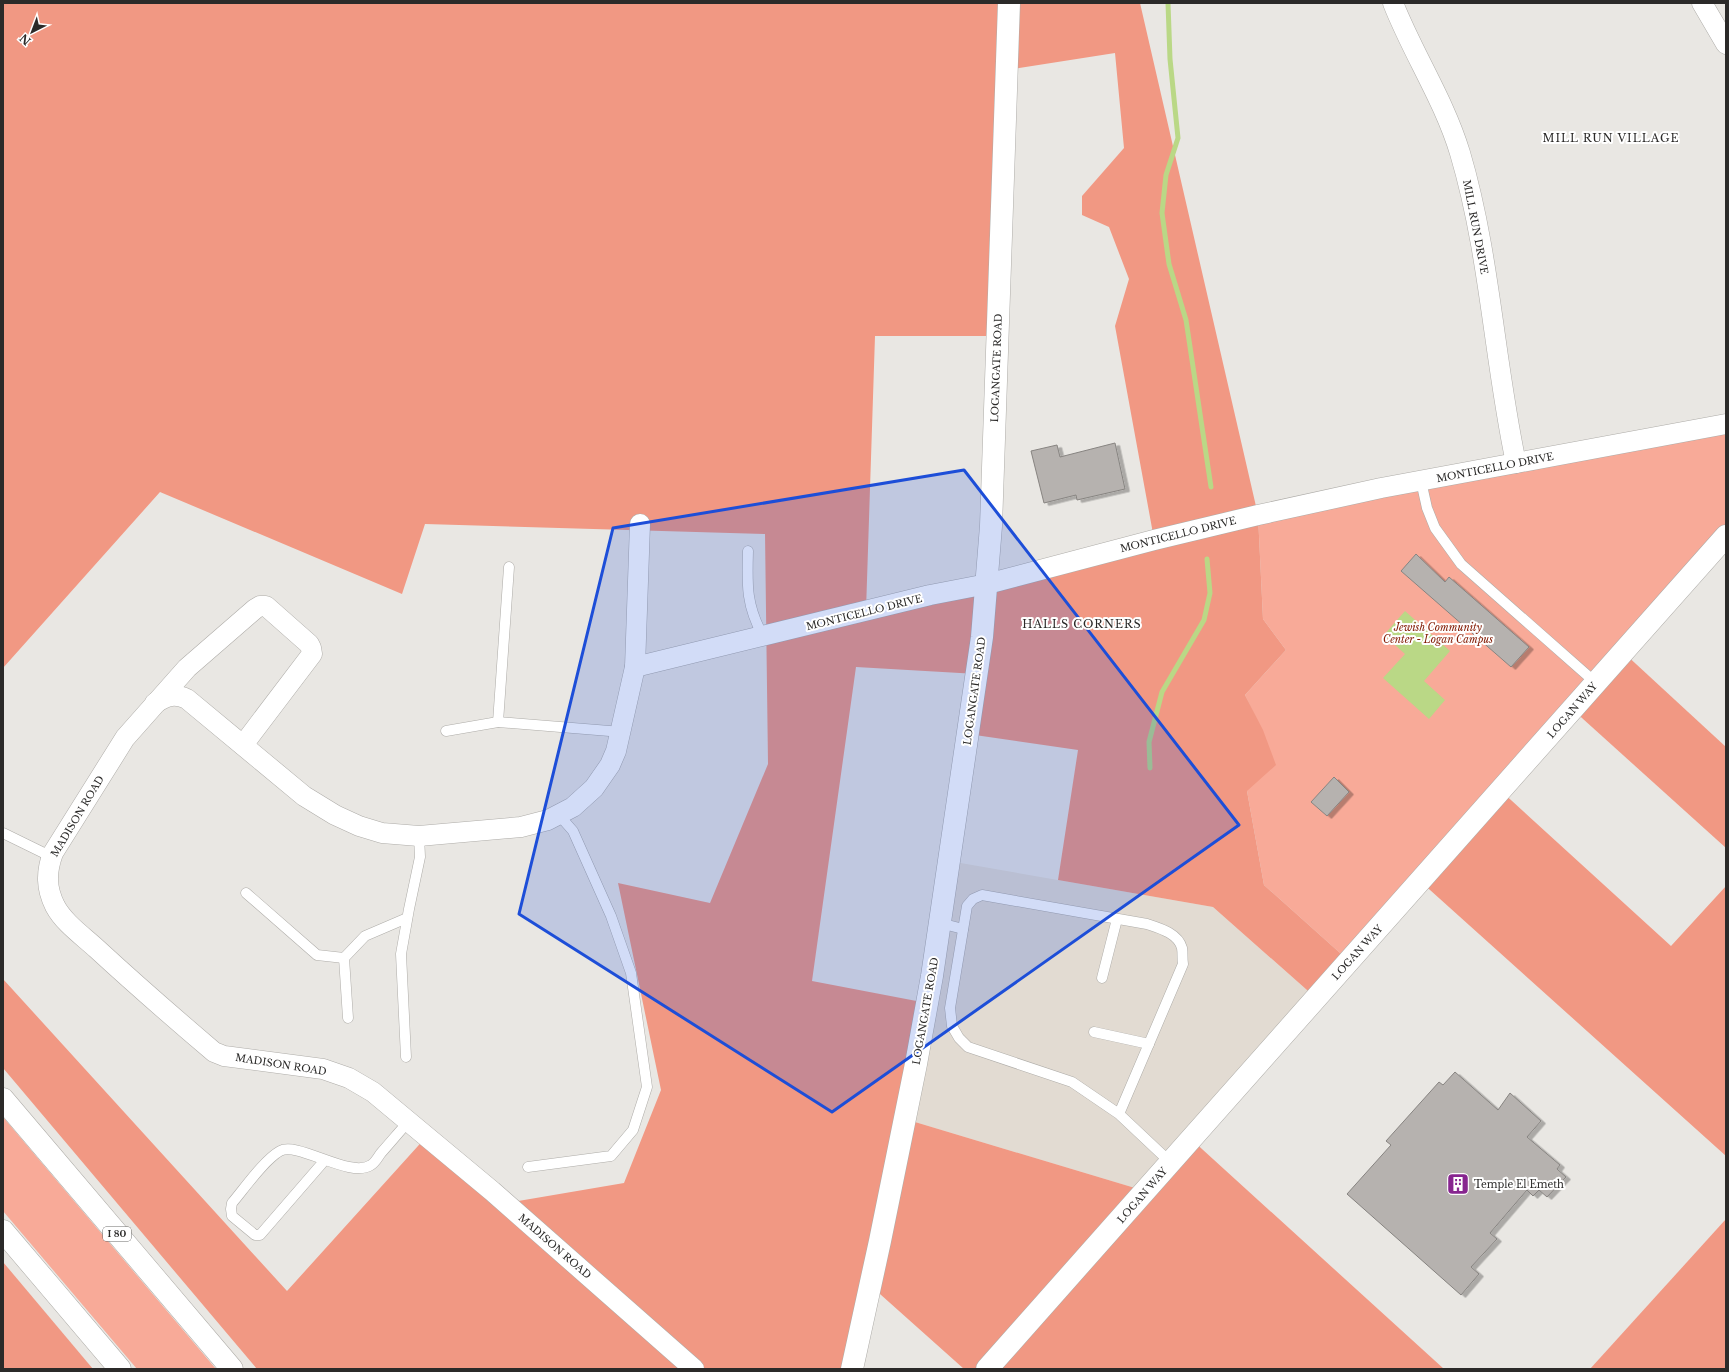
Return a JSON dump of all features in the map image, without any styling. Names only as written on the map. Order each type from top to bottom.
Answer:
[{"type":"main road","name":"LOGANGATE ROAD","points":[[852,1369],[916,1064],[940,923],[982,637],[991,526],[1009,3]]},
{"type":"main road","name":"LOGAN WAY","points":[[987,1369],[1726,536]]},
{"type":"main road","name":"I 80","points":[[3,1099],[232,1369]]},
{"type":"main road","points":[[3,1231],[120,1369]]},
{"type":"street","name":"MILL RUN DRIVE","points":[[1393,3],[1439,97],[1452,128],[1470,189],[1484,264],[1516,463]]},
{"type":"street","points":[[1702,3],[1709,18],[1726,44]]},
{"type":"street","name":"MONTICELLO DRIVE","points":[[636,667],[930,596],[987,584],[1161,538],[1373,490],[1726,424]]},
{"type":"street","points":[[154,703],[169,695],[180,696],[187,699],[304,796],[335,815],[359,826],[382,833],[420,836],[521,827],[548,820],[559,815],[583,799],[601,778],[616,751],[622,732],[636,667],[640,524]]},
{"type":"street","name":"MADISON ROAD","points":[[243,745],[312,654],[311,648],[308,644],[266,606],[260,606],[255,609],[187,668],[154,703],[125,738],[52,857],[48,866],[47,879],[50,894],[56,908],[66,921],[137,986],[214,1052],[224,1056],[323,1069],[342,1076],[373,1092],[492,1191],[694,1369]]},
{"type":"lane","points":[[1421,481],[1427,508],[1434,528],[1461,564],[1596,683]]},
{"type":"lane","points":[[748,550],[747,587],[751,606],[763,636]]},
{"type":"lane","points":[[498,722],[509,567]]},
{"type":"lane","points":[[446,731],[498,722],[622,732]]},
{"type":"lane","points":[[528,1167],[611,1156],[633,1130],[646,1086],[631,973],[611,916],[573,831],[559,815]]},
{"type":"lane","points":[[3,832],[52,857]]},
{"type":"lane","points":[[406,1057],[401,954],[420,857],[420,836]]},
{"type":"lane","points":[[246,893],[317,955],[344,958]]},
{"type":"lane","points":[[1119,1114],[1182,964],[1182,947],[1174,936],[1166,930],[1147,924],[982,895],[973,899],[967,906],[950,1008],[952,1026],[959,1038],[968,1047],[1072,1082],[1119,1114],[1170,1162]]},
{"type":"lane","points":[[348,1018],[344,958],[365,936],[407,918]]},
{"type":"lane","points":[[1102,978],[1118,919]]},
{"type":"lane","points":[[940,923],[963,928]]},
{"type":"lane","points":[[1094,1032],[1149,1044]]},
{"type":"lane","points":[[325,1160],[260,1236],[255,1235],[232,1216],[230,1209],[232,1203],[267,1162],[280,1151],[289,1149],[308,1153],[335,1164],[361,1168],[371,1165],[409,1121]]},
{"type":"highlighted area","points":[[964,470],[1239,825],[832,1112],[519,914],[613,528]]},
{"type":"shaded area","points":[[3,3],[1140,3],[1258,515],[1263,619],[1286,650],[1245,695],[1263,730],[1276,765],[1247,791],[1264,885],[1349,961],[1316,998],[1213,907],[1058,880],[1078,750],[968,734],[977,674],[856,667],[812,981],[927,1003],[905,1119],[1145,1191],[1191,1139],[1444,1369],[964,1369],[871,1286],[852,1369],[257,1369],[3,1068],[3,979],[287,1291],[427,1136],[506,1203],[624,1183],[661,1090],[618,883],[710,903],[768,764],[765,534],[425,524],[402,594],[160,492],[3,668]],"holes":[[[1115,53],[1124,148],[1082,196],[1082,215],[1109,227],[1129,279],[1115,326],[1154,539],[866,611],[875,336],[997,336],[1007,70]]]},
{"type":"shaded area","points":[[1405,611],[1450,651],[1424,681],[1445,700],[1429,719],[1383,678],[1405,654],[1384,635]]},
{"type":"shaded area","points":[[1623,652],[1726,747],[1726,848],[1572,709]]},
{"type":"shaded area","points":[[1500,790],[1671,946],[1726,886],[1726,1156],[1420,881]]},
{"type":"shaded area","points":[[949,861],[1213,907],[1316,998],[1145,1191],[905,1119]]},
{"type":"shaded area","points":[[1726,1219],[1726,1369],[1590,1369]]},
{"type":"shaded area","points":[[3,1262],[93,1369],[3,1369]]},
{"type":"green space","name":"Jewish Community Center - Logan Campus","points":[[1726,424],[1726,536],[1349,961],[1264,885],[1247,791],[1262,730],[1245,695],[1286,650],[1263,619],[1258,515]]},
{"type":"green space","points":[[3,1117],[216,1369],[137,1369],[3,1211]]},
{"type":"building","points":[[1115,443],[1125,489],[1077,500],[1076,495],[1044,503],[1031,451],[1057,445],[1060,457]]},
{"type":"building","points":[[1416,554],[1445,582],[1449,577],[1529,647],[1511,667],[1401,571]]},
{"type":"building","points":[[1334,777],[1349,792],[1327,816],[1311,802]]},
{"type":"building","name":"Temple El Emeth","points":[[1455,1072],[1498,1110],[1510,1093],[1541,1121],[1527,1137],[1560,1165],[1557,1169],[1566,1177],[1547,1197],[1539,1190],[1533,1196],[1527,1190],[1490,1233],[1497,1239],[1471,1267],[1479,1274],[1461,1295],[1347,1194],[1391,1145],[1386,1141],[1439,1082],[1443,1085]]},
{"type":"waterway","points":[[1168,3],[1170,59],[1178,138],[1166,175],[1162,213],[1169,264],[1186,320],[1211,487]]},
{"type":"waterway","points":[[1150,768],[1149,742],[1162,692],[1204,620],[1210,593],[1207,559]]},
{"type":"place","name":"Temple El Emeth","points":[[1458,1184]]},
{"type":"district","name":"MILL RUN VILLAGE","points":[[1611,138]]},
{"type":"district","name":"HALLS CORNERS","points":[[1082,624]]}]
